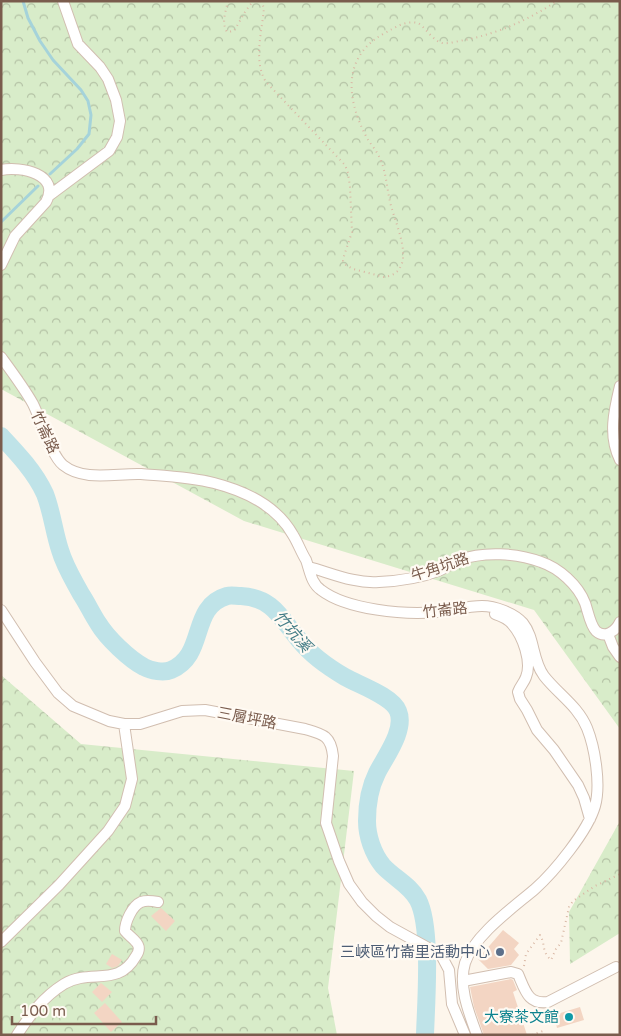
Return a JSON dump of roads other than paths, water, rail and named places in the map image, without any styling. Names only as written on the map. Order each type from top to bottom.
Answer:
[{"type":"street","points":[[1,266],[16,236],[50,195],[109,151],[117,137],[120,121],[116,100],[108,79],[100,67],[78,44],[63,1]]},
{"type":"street","points":[[1,170],[18,168],[32,171],[48,183],[50,195]]},
{"type":"street","name":"竹崙路","points":[[1,357],[31,402],[56,455],[62,464],[75,472],[84,474],[138,474],[190,478],[215,483],[251,496],[273,510],[285,522],[293,534],[308,567],[312,581],[319,589],[334,598],[377,610],[410,613],[438,612],[482,606],[496,608],[514,615],[524,625],[537,664],[544,676],[583,719],[594,752],[597,794],[590,819],[548,876],[486,932],[472,949],[465,963],[463,981],[467,1003],[477,1035]]},
{"type":"street","points":[[620,386],[612,421],[614,440],[620,460]]},
{"type":"street","name":"牛角坑路","points":[[308,567],[360,582],[376,582],[420,576],[440,570],[458,560],[475,556],[501,555],[529,558],[546,564],[564,576],[577,588],[584,600],[595,630],[601,634],[608,634]]},
{"type":"street","points":[[476,606],[504,618],[517,631],[522,641],[527,664],[526,678],[519,688],[518,695],[537,730],[554,750],[578,785],[590,819]]},
{"type":"street","name":"三層坪路","points":[[1,610],[58,693],[73,706],[109,721],[124,724],[140,724],[182,711],[204,710],[305,729],[318,733],[328,739],[332,745],[333,756],[326,823],[349,884],[362,902],[376,916],[394,929],[441,955],[449,970],[452,1004],[465,1035]]},
{"type":"street","points":[[620,622],[614,631],[608,634],[613,647],[620,657]]},
{"type":"street","points":[[1,942],[59,885],[108,831],[125,806],[132,779],[124,724]]},
{"type":"street","points":[[17,1035],[36,1007],[65,983],[78,978],[124,972],[130,967],[139,949],[138,944],[125,931],[129,918],[135,906],[142,902],[158,902]]},
{"type":"street","points":[[463,981],[511,972],[518,974],[531,999],[539,1003],[548,1002],[616,967]]},
{"type":"waterway","points":[[23,1],[28,18],[40,41],[53,60],[81,90],[88,101],[91,115],[89,134],[77,149],[50,174]]},
{"type":"waterway","points":[[1,222],[38,186]]},
{"type":"waterway","name":"竹坑溪","points":[[1,436],[25,463],[41,486],[45,494],[64,562],[96,620],[125,654],[138,663],[147,668],[165,671],[171,670],[182,663],[190,654],[207,610],[215,602],[229,596],[241,596],[269,605],[310,652],[321,661],[345,677],[389,700],[395,706],[400,718],[397,735],[372,784],[368,802],[367,827],[371,845],[379,861],[415,895],[422,912],[427,946],[425,1035]]},
{"type":"place","name":"三峽區竹崙里活動中心","points":[[500,952]]},
{"type":"place","name":"大寮茶文館","points":[[569,1017]]}]
